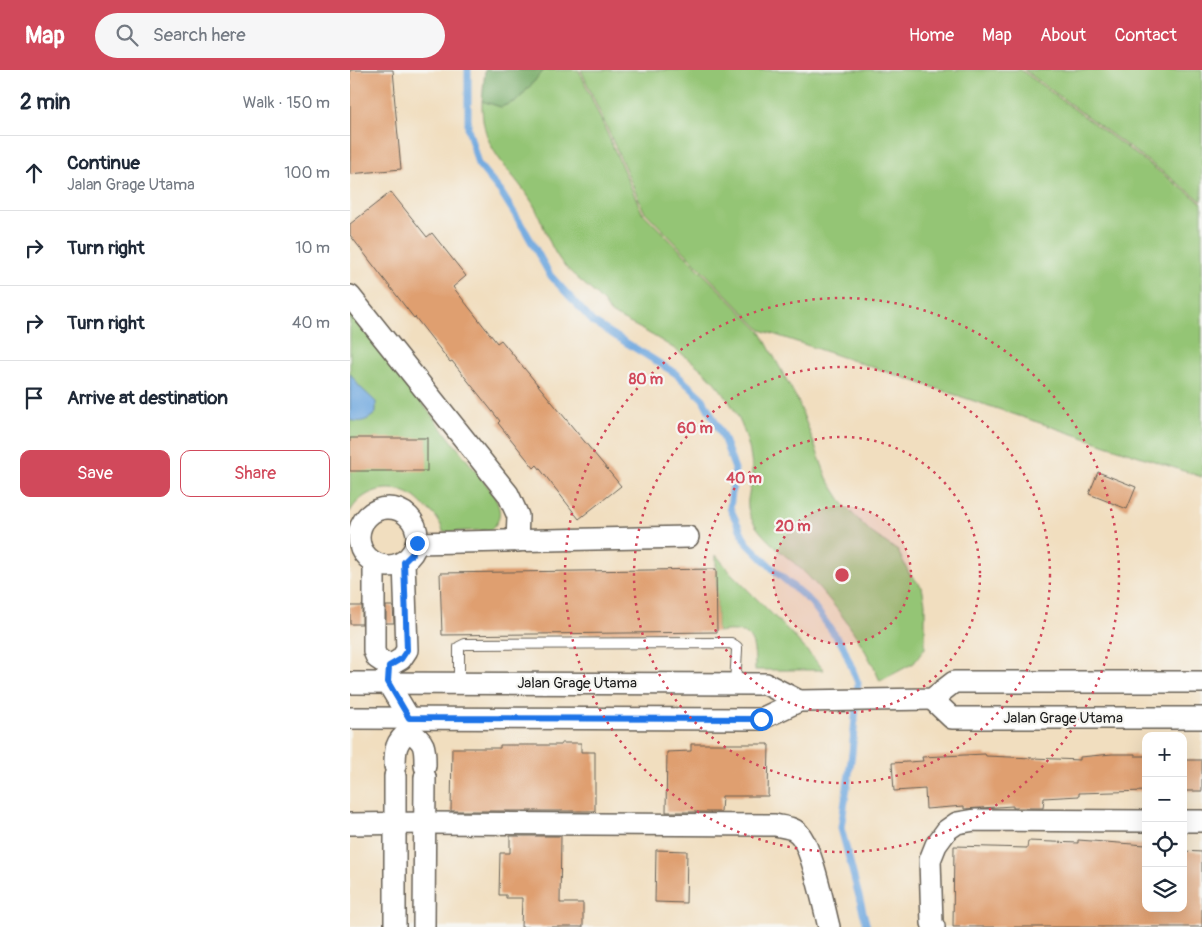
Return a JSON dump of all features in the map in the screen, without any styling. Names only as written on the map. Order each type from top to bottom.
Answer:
[{"type":"street","points":[[350,296],[508,494],[518,516],[517,541]]},
{"type":"street","points":[[385,508],[399,510],[410,518],[417,530],[417,543],[412,554],[404,562],[394,566],[384,566],[374,563],[366,556],[355,536],[372,513],[385,508]]},
{"type":"street","points":[[417,543],[688,537]]},
{"type":"street","points":[[388,674],[407,650],[404,562]]},
{"type":"street","points":[[374,563],[374,651],[388,674],[409,725],[422,742],[425,752],[424,927]]},
{"type":"street","name":"Jalan Grage Utama","points":[[350,683],[388,674],[459,683],[766,684],[799,701]]},
{"type":"street","points":[[932,699],[954,682],[1202,682]]},
{"type":"street","name":"Jalan Grage Utama","points":[[350,718],[409,725],[761,719],[799,701],[932,699],[952,718],[1202,718]]},
{"type":"street","points":[[395,927],[395,751],[409,725]]},
{"type":"street","points":[[934,927],[932,922],[930,860],[936,845],[947,830],[957,823],[975,820],[1142,821]]},
{"type":"street","points":[[1187,821],[1202,821]]},
{"type":"street","points":[[350,824],[775,825],[792,828],[798,832],[807,847],[829,927]]},
{"type":"lane","points":[[459,683],[458,650],[459,647],[465,644],[731,644],[737,650],[735,684]]},
{"type":"green space","points":[[485,70],[544,70],[518,100],[501,107],[482,101]]},
{"type":"green space","points":[[544,70],[579,70],[642,212],[760,331],[798,401],[827,478],[844,505],[872,533],[898,551],[909,573],[922,587],[925,603],[925,648],[914,663],[880,681],[866,652],[839,612],[808,576],[764,536],[752,520],[748,508],[752,476],[750,453],[739,419],[727,398],[703,371],[684,356],[654,336],[610,312],[595,294],[571,273],[556,254],[532,203],[490,143],[485,131],[483,117],[482,101],[501,107],[518,100]]},
{"type":"green space","points":[[581,70],[1021,70],[1202,203],[1202,477],[761,330],[644,211]]},
{"type":"green space","points":[[1024,70],[1202,70],[1202,201]]},
{"type":"green space","points":[[350,312],[493,493],[500,512],[498,521],[491,530],[443,532],[436,517],[417,499],[403,491],[394,489],[385,489],[368,494],[350,512]]},
{"type":"green space","points":[[716,555],[824,670],[755,670],[754,650],[749,637],[738,631],[717,632]]},
{"type":"water","points":[[350,373],[359,386],[376,402],[376,413],[364,421],[350,420]]},
{"type":"building","points":[[350,70],[393,70],[401,169],[350,174]]},
{"type":"building","points":[[391,192],[427,237],[432,233],[466,276],[453,287],[497,343],[501,340],[621,486],[579,519],[537,465],[534,468],[498,423],[500,421],[452,361],[450,362],[414,318],[350,235],[350,224]]},
{"type":"building","points":[[350,438],[427,438],[427,471],[350,471]]},
{"type":"building","points":[[1098,472],[1136,487],[1127,509],[1089,494]]},
{"type":"building","points":[[716,569],[717,632],[442,635],[440,573]]},
{"type":"building","points":[[350,606],[362,606],[362,624],[350,624]]},
{"type":"building","points":[[386,606],[393,606],[394,623],[386,623]]},
{"type":"building","points":[[561,743],[581,743],[581,752],[595,752],[595,811],[451,811],[452,748],[500,748],[500,745],[561,745]]},
{"type":"building","points":[[691,744],[769,744],[768,796],[722,796],[721,812],[666,812],[667,752],[691,751]]},
{"type":"building","points":[[985,754],[986,756],[1080,760],[1080,757],[1135,754],[1135,756],[1142,756],[1142,791],[1079,793],[1079,796],[1044,798],[1043,808],[1013,808],[1013,806],[964,809],[964,806],[926,809],[925,789],[894,791],[892,763],[923,761],[922,757]]},
{"type":"building","points":[[1187,760],[1202,760],[1202,791],[1187,791]]},
{"type":"building","points":[[510,836],[561,836],[560,903],[583,903],[583,927],[521,927],[522,898],[506,898],[506,895],[499,895],[500,853],[510,853]]},
{"type":"building","points":[[1078,840],[1142,845],[1142,912],[1187,912],[1187,851],[1202,852],[1202,927],[953,927],[954,846],[1027,848],[1028,841],[1078,843]]},
{"type":"building","points":[[656,850],[687,851],[686,903],[655,902]]},
{"type":"waterway","points":[[468,70],[468,128],[478,164],[501,192],[550,275],[593,322],[675,373],[703,399],[723,437],[735,469],[730,508],[746,542],[776,572],[811,602],[843,646],[858,683],[852,753],[841,828],[867,927]]},
{"type":"route","points":[[417,543],[412,554],[404,562],[407,650],[401,659],[389,666],[388,682],[409,718],[761,719]]}]
